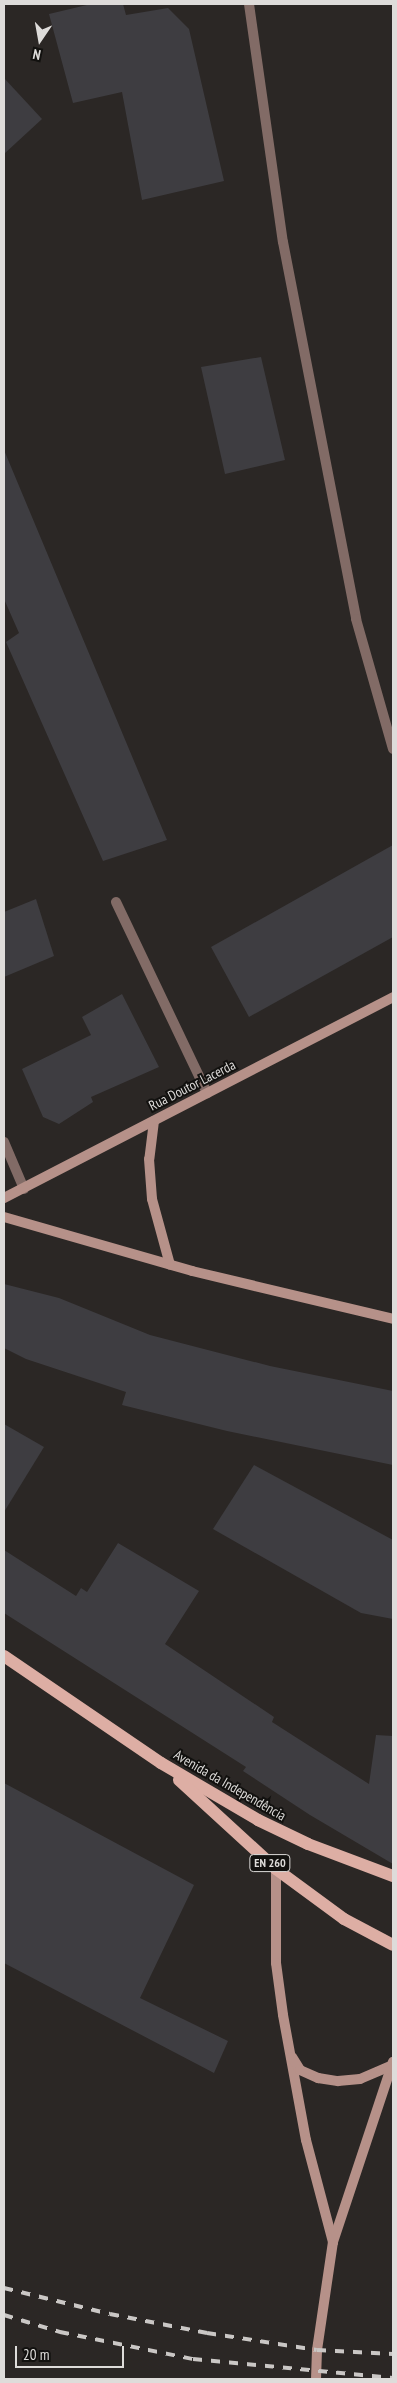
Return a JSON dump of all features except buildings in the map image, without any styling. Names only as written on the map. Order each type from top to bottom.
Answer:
[{"type":"main road","name":"Rua Doutor Lacerda","points":[[4,1198],[393,997]]},
{"type":"main road","points":[[154,1121],[149,1159],[152,1199],[170,1265]]},
{"type":"main road","points":[[4,1217],[170,1265],[393,1318]]},
{"type":"main road","name":"EN 260","points":[[4,1656],[161,1763]]},
{"type":"main road","name":"Avenida da Independência","points":[[161,1763],[276,1869],[344,1919],[393,1946]]},
{"type":"main road","name":"Avenida da Independência","points":[[161,1763],[258,1820],[308,1844],[393,1876]]},
{"type":"main road","points":[[276,1869],[276,1963],[289,2052],[333,2242]]},
{"type":"main road","points":[[289,2052],[300,2070],[318,2078],[338,2082],[360,2079],[392,2064]]},
{"type":"main road","points":[[316,2379],[317,2350],[333,2242],[392,2064]]},
{"type":"street","points":[[249,4],[283,242],[343,552],[356,619],[393,748]]},
{"type":"street","points":[[116,902],[207,1093]]},
{"type":"street","points":[[4,1142],[24,1189]]},
{"type":"railway","points":[[4,2288],[110,2314],[207,2333],[317,2350],[393,2354]]},
{"type":"railway","points":[[4,2315],[60,2332],[193,2359],[393,2378]]}]
